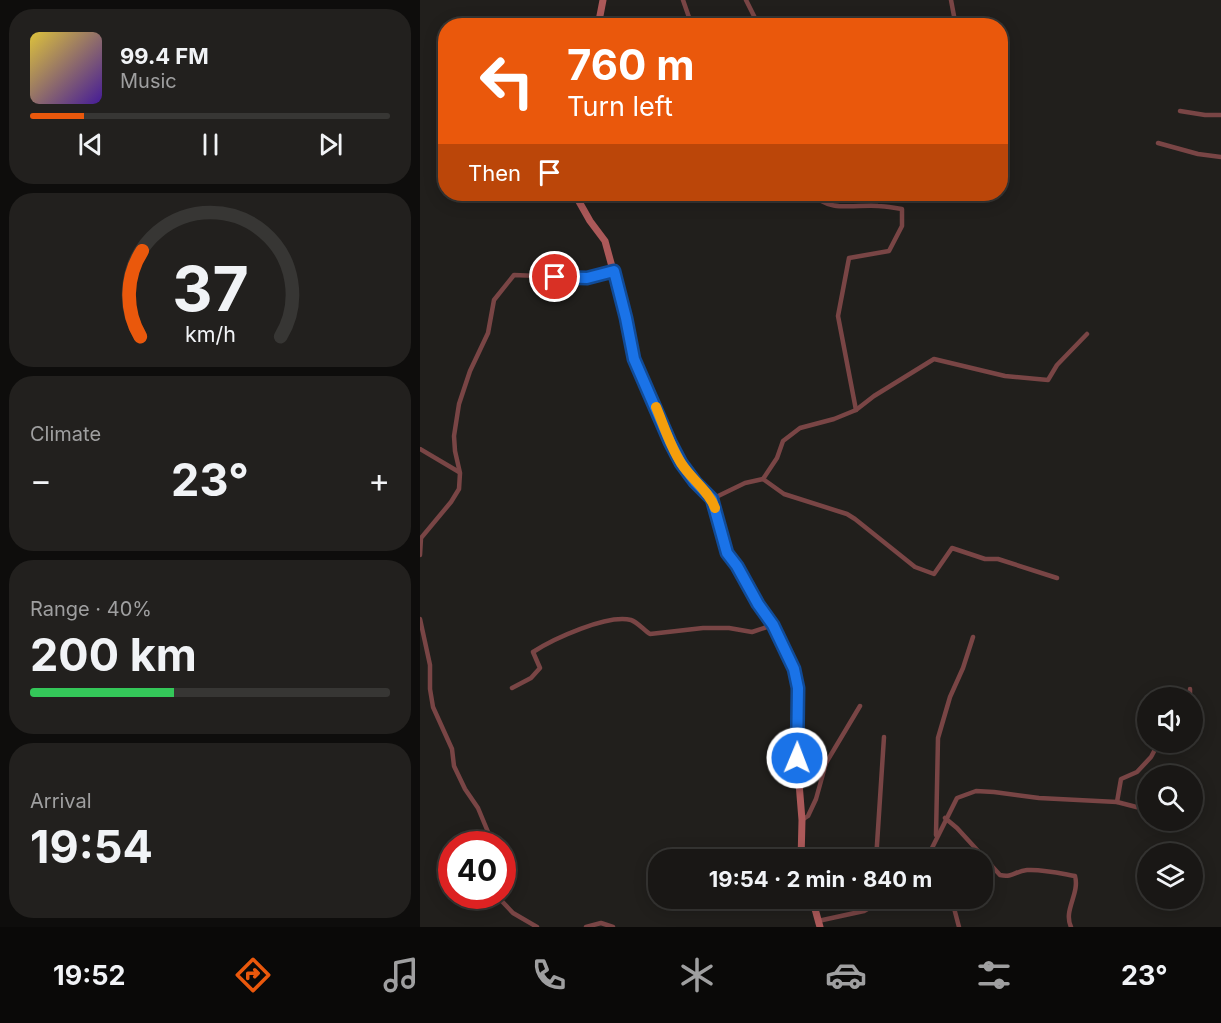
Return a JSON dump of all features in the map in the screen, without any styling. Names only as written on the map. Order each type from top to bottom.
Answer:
[{"type":"street","points":[[600,18],[603,0]]},
{"type":"street","points":[[683,0],[689,18]]},
{"type":"street","points":[[746,0],[755,18]]},
{"type":"street","points":[[951,0],[954,16]]},
{"type":"street","points":[[1180,111],[1221,116]]},
{"type":"street","points":[[1158,143],[1221,157]]},
{"type":"street","points":[[579,201],[605,242],[626,318],[634,359],[681,463],[712,499],[727,553],[773,625],[794,669],[798,688],[797,758],[802,819],[801,849]]},
{"type":"street","points":[[824,201],[843,207],[877,206],[902,210],[902,226],[889,251],[849,258],[844,279],[838,316],[856,410]]},
{"type":"street","points":[[420,555],[421,538],[459,489],[460,473],[455,451],[456,421],[464,390],[488,333],[494,300],[514,275],[587,278],[614,271]]},
{"type":"street","points":[[712,499],[746,483],[763,479],[777,458],[783,441],[800,428],[834,419],[856,410],[874,396],[934,359],[1005,376],[1048,380],[1058,365],[1087,334]]},
{"type":"street","points":[[420,449],[460,473]]},
{"type":"street","points":[[763,479],[784,494],[855,519],[915,567],[934,574],[952,548],[985,559],[998,559],[1057,578]]},
{"type":"street","points":[[420,620],[430,665],[433,707],[452,749],[454,766],[488,831]]},
{"type":"street","points":[[512,688],[531,678],[540,668],[533,652],[581,628],[616,620],[632,620],[650,634],[711,628],[752,632],[773,625]]},
{"type":"street","points":[[936,838],[938,738],[950,697],[974,637]]},
{"type":"street","points":[[802,819],[808,816],[816,799],[826,763],[860,706]]},
{"type":"street","points":[[877,849],[884,737]]},
{"type":"street","points":[[1117,802],[1121,779],[1137,771],[1153,753]]},
{"type":"street","points":[[931,849],[957,798],[976,791],[1039,798],[1117,802],[1137,807]]},
{"type":"street","points":[[945,818],[1000,875],[1008,877],[1024,870],[1044,870],[1075,876],[1078,885],[1069,911],[1068,922],[1071,927]]},
{"type":"street","points":[[509,909],[537,927]]},
{"type":"street","points":[[815,909],[819,924],[869,909]]},
{"type":"street","points":[[954,909],[959,927]]},
{"type":"street","points":[[586,927],[601,923],[613,927]]},
{"type":"slow traffic","points":[[656,407],[681,463],[712,499],[715,508]]},
{"type":"route","points":[[555,277],[587,278],[614,271],[634,359],[670,442],[681,463],[695,482],[712,499],[727,553],[773,625],[794,669],[798,688],[797,758]]}]
